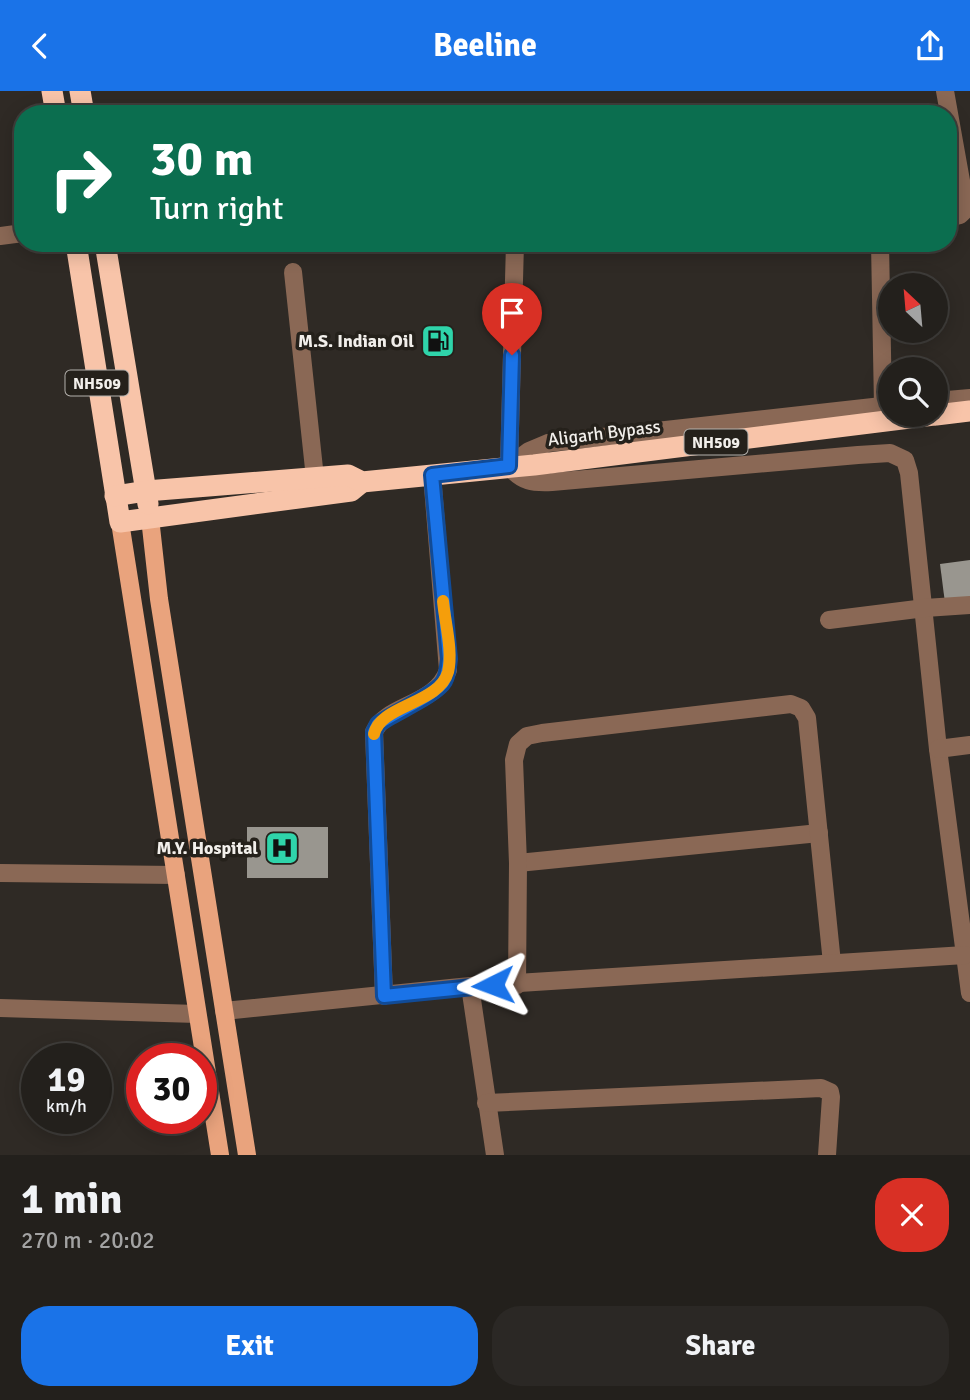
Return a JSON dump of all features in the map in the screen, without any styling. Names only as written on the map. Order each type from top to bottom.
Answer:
[{"type":"highway","name":"NH509","points":[[77,252],[120,522]]},
{"type":"highway","name":"NH509","points":[[106,252],[150,518]]},
{"type":"highway","name":"Aligarh Bypass","points":[[948,414],[970,411]]},
{"type":"highway","name":"Aligarh Bypass","points":[[116,496],[146,491],[348,475],[362,482],[534,465],[878,422]]},
{"type":"highway","name":"Aligarh Bypass","points":[[120,522],[351,491],[362,482]]},
{"type":"main road","points":[[150,518],[159,599],[247,1155]]},
{"type":"main road","points":[[120,522],[220,1155]]},
{"type":"street","points":[[957,159],[965,209],[957,216]]},
{"type":"street","points":[[515,252],[509,466],[523,480],[534,483],[552,482],[890,453],[905,460],[909,473],[938,749],[970,993]]},
{"type":"street","points":[[880,252],[885,357]]},
{"type":"street","points":[[293,272],[315,478]]},
{"type":"street","points":[[948,400],[970,398]]},
{"type":"street","points":[[509,466],[528,451],[548,443],[878,406]]},
{"type":"street","points":[[384,996],[374,732],[382,720],[439,687],[448,670],[432,475]]},
{"type":"street","points":[[829,619],[970,605]]},
{"type":"street","points":[[517,985],[518,863],[514,760],[519,744],[527,736],[542,733],[791,704],[801,708],[807,717],[832,963]]},
{"type":"street","points":[[938,749],[970,745]]},
{"type":"street","points":[[518,863],[819,833]]},
{"type":"street","points":[[0,873],[176,875]]},
{"type":"street","points":[[224,1011],[470,986],[965,955]]},
{"type":"street","points":[[470,986],[495,1155]]},
{"type":"street","points":[[0,1008],[197,1014]]},
{"type":"street","points":[[486,1103],[821,1088],[830,1092],[831,1097],[827,1155]]},
{"type":"building","points":[[970,560],[970,600],[945,603],[940,564]]},
{"type":"building","points":[[247,827],[328,827],[328,878],[247,878]]},
{"type":"slow traffic","points":[[374,734],[375,728],[382,720],[431,693],[444,681],[449,659],[443,601]]},
{"type":"place","name":"M.S. Indian Oil","points":[[438,341]]},
{"type":"place","name":"M.Y. Hospital","points":[[282,848]]},
{"type":"route","points":[[493,985],[384,996],[374,732],[382,720],[431,693],[444,681],[449,659],[432,475],[509,466],[512,355]]}]
